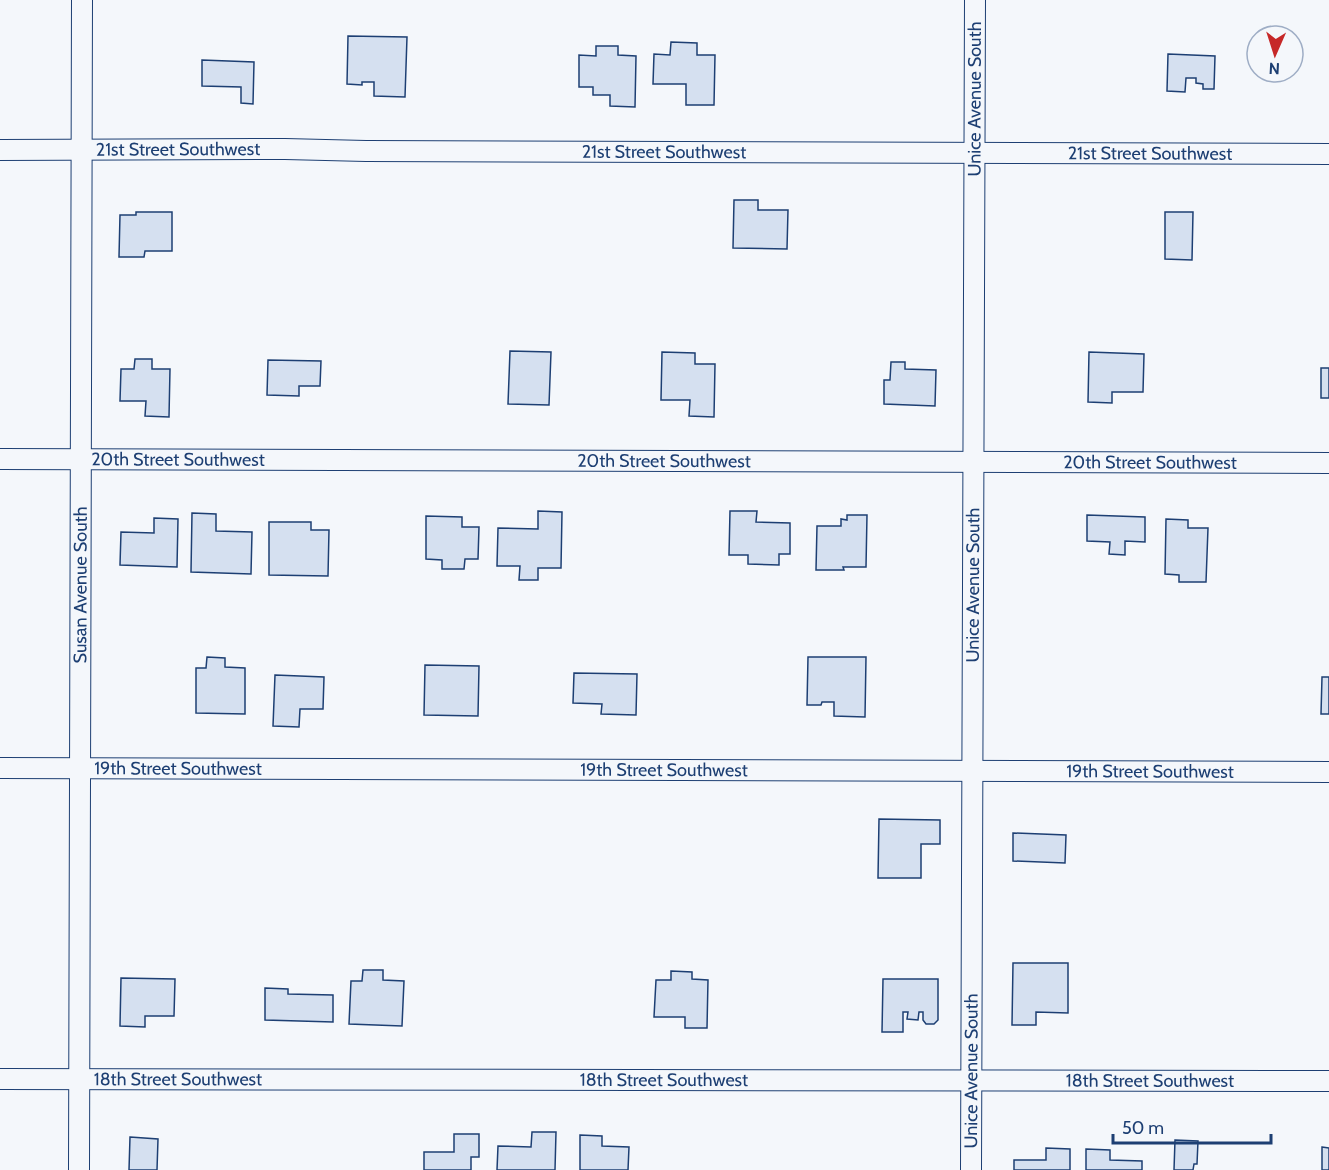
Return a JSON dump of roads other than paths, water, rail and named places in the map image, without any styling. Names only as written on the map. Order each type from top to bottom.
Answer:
[{"type":"street","name":"Susan Avenue South","points":[[79,1170],[82,0]]},
{"type":"street","name":"Unice Avenue South","points":[[971,1170],[975,0]]},
{"type":"street","name":"21st Street Southwest","points":[[0,150],[1329,154]]},
{"type":"street","name":"20th Street Southwest","points":[[0,459],[1329,463]]},
{"type":"street","name":"19th Street Southwest","points":[[0,768],[1329,772]]},
{"type":"street","name":"18th Street Southwest","points":[[0,1079],[1329,1081]]}]
